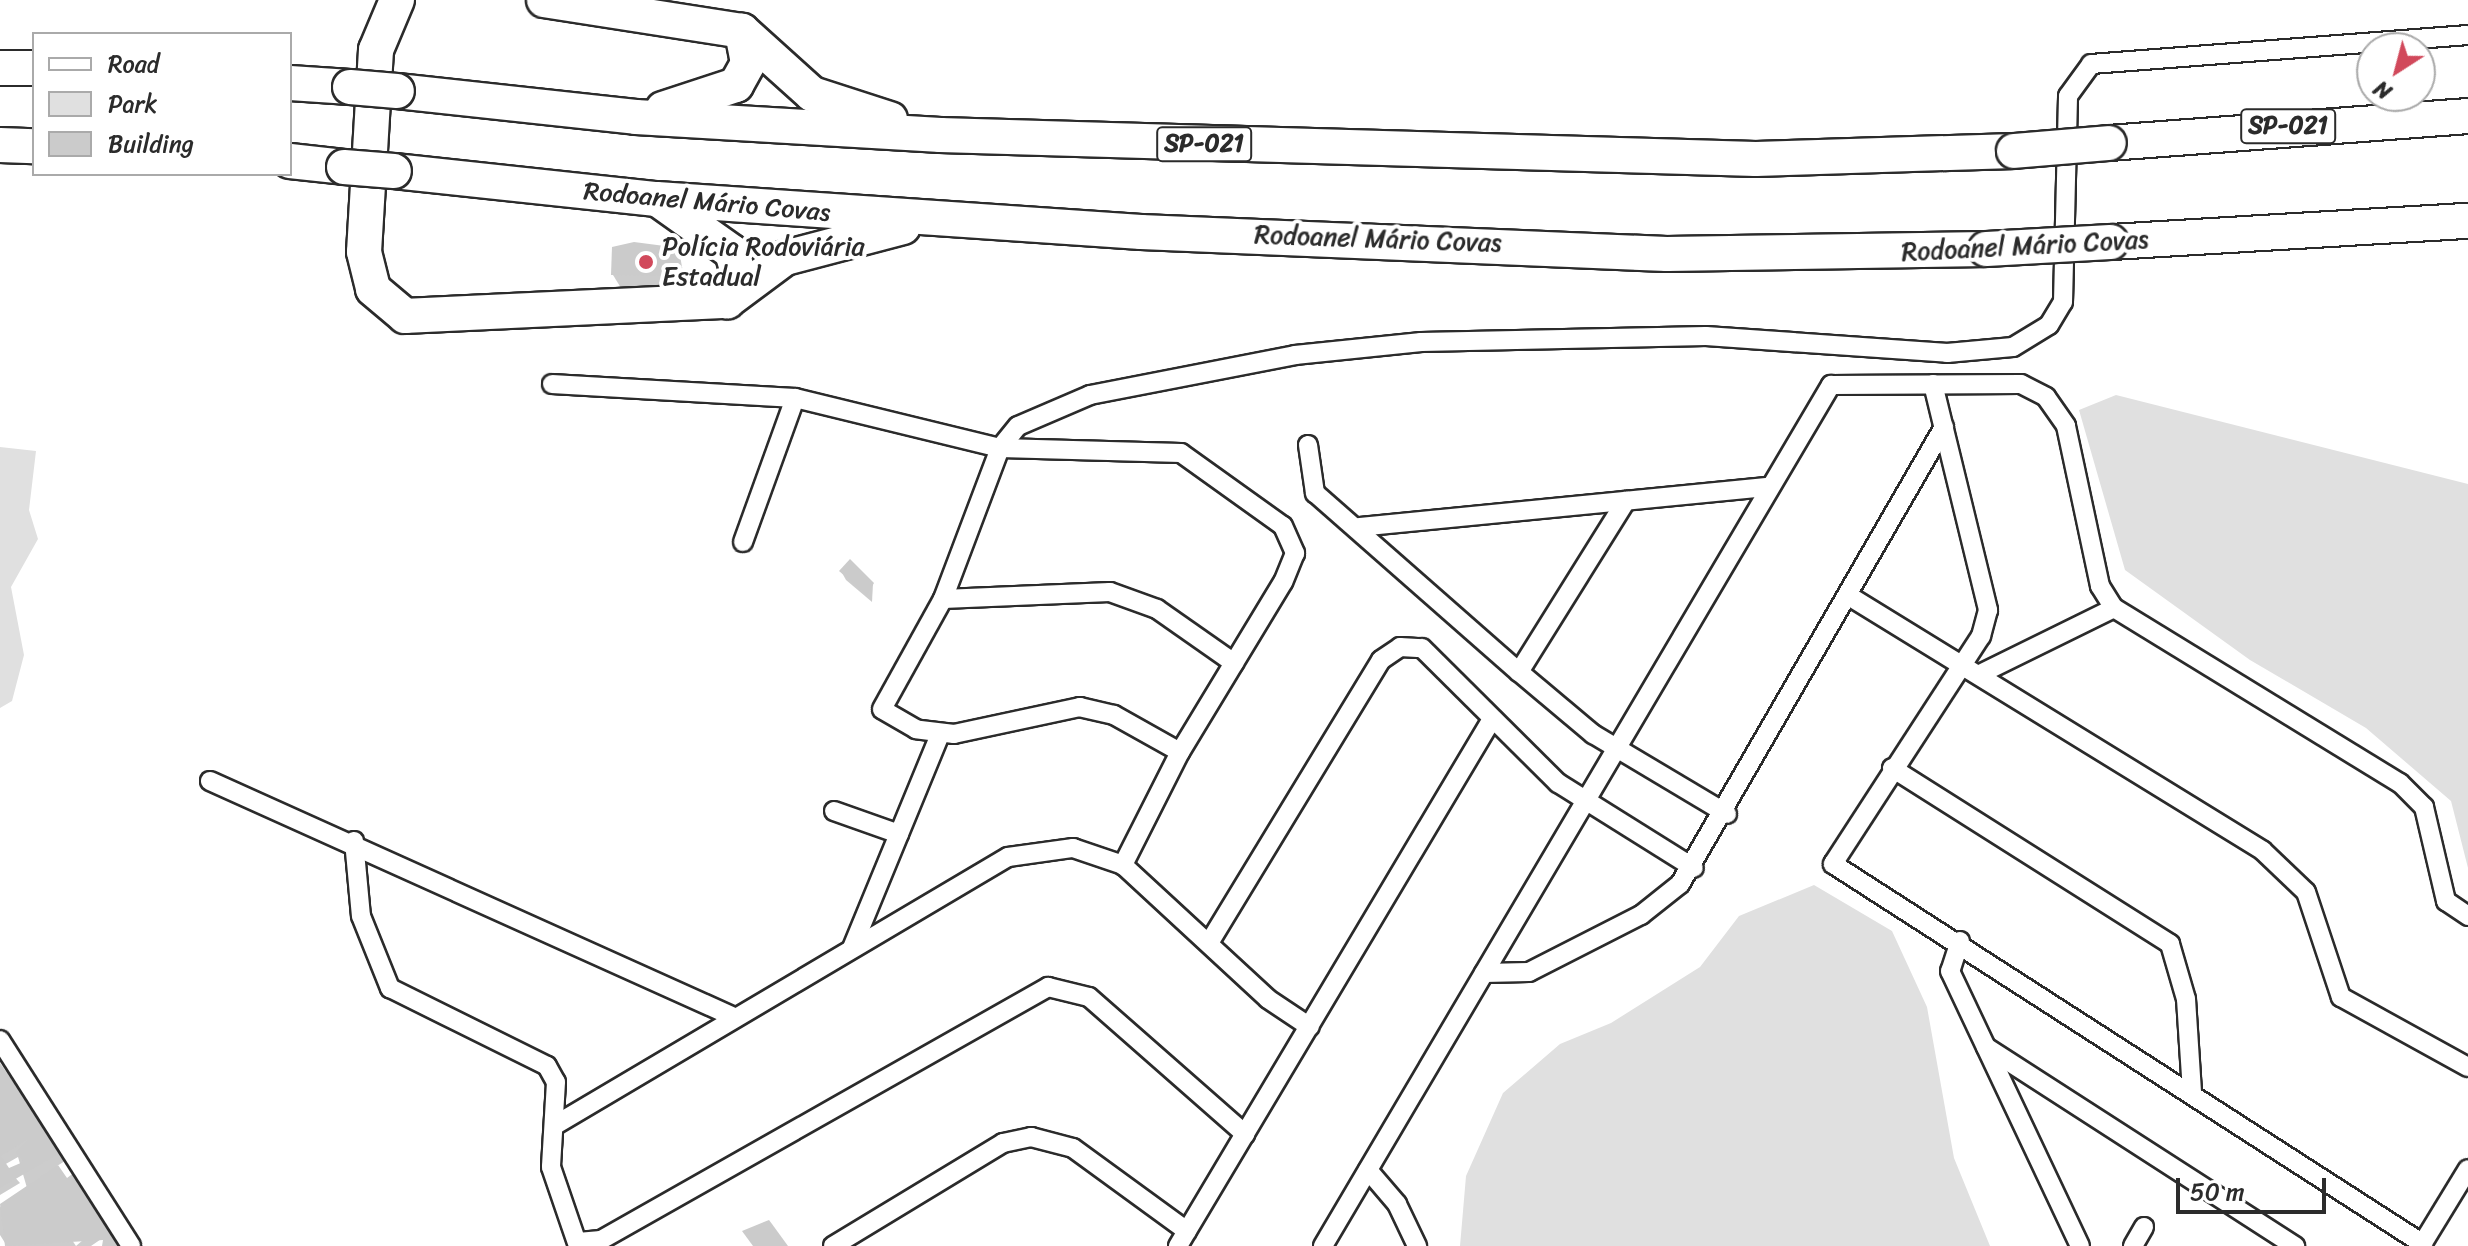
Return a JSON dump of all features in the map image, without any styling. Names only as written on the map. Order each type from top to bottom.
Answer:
[{"type":"highway","points":[[397,0],[376,50],[364,252],[383,300],[418,318],[727,301],[785,258],[930,220]]},
{"type":"highway","points":[[544,0],[742,31],[812,94],[940,135]]},
{"type":"highway","points":[[636,117],[736,85],[748,63],[742,31]]},
{"type":"highway","points":[[0,68],[32,68]]},
{"type":"highway","name":"SP-021","points":[[292,83],[397,91],[636,117],[940,135],[1756,159],[2014,151],[2468,116]]},
{"type":"highway","points":[[0,145],[32,146]]},
{"type":"highway","name":"Rodoanel Mário Covas","points":[[292,161],[657,199],[930,220],[1667,254],[1986,249],[2468,221]]},
{"type":"highway","points":[[657,199],[732,252],[737,265],[727,301]]},
{"type":"street","points":[[1180,752],[1114,715],[1080,707],[940,734],[882,709],[943,599],[1000,448],[1018,426],[1090,395],[1295,355],[1421,342],[1706,336],[1947,353],[2013,347],[2049,325],[2068,283],[2068,96],[2084,70],[2102,60],[2468,35]]},
{"type":"street","points":[[552,384],[795,398],[1000,448],[1181,453],[1283,526],[1295,553],[1180,752],[1123,865]]},
{"type":"street","points":[[1933,384],[1989,598],[1981,636],[1892,768],[1833,864],[1960,941],[2422,1245],[2468,1169]]},
{"type":"street","points":[[1323,1246],[1831,385],[2021,384],[2055,406],[2066,426],[2100,586],[2114,608],[2400,783],[2424,807],[2446,901],[2468,916]]},
{"type":"street","points":[[743,542],[795,398]]},
{"type":"street","points":[[1484,973],[1529,972],[1653,907],[1694,868],[1944,427]]},
{"type":"street","points":[[1308,445],[1315,493],[1359,527],[1519,672],[1617,748],[1727,814]]},
{"type":"street","points":[[1359,527],[1770,487]]},
{"type":"street","points":[[1519,672],[1626,501]]},
{"type":"street","points":[[943,599],[1110,592],[1157,609],[1234,663]]},
{"type":"street","points":[[1849,596],[2263,851],[2306,892],[2341,997],[2468,1067]]},
{"type":"street","points":[[1980,674],[2114,608]]},
{"type":"street","points":[[1209,943],[1381,660],[1400,647],[1422,648],[1492,719],[1585,801],[1694,868]]},
{"type":"street","points":[[833,1246],[1003,1143],[1031,1137],[1073,1148],[1182,1238],[1492,719]]},
{"type":"street","points":[[852,948],[940,734]]},
{"type":"street","points":[[1892,768],[2170,944],[2186,999],[2192,1093]]},
{"type":"street","points":[[210,781],[354,841],[734,1017]]},
{"type":"street","points":[[834,811],[899,834]]},
{"type":"street","points":[[354,841],[361,916],[390,988],[547,1066],[556,1082],[557,1124],[551,1167],[578,1244],[601,1240],[1048,987],[1089,997],[1245,1134]]},
{"type":"street","points":[[557,1124],[1008,857],[1073,848],[1123,865],[1209,943],[1310,1027]]},
{"type":"street","points":[[1960,941],[1950,971],[2080,1246]]},
{"type":"street","points":[[0,1040],[131,1246]]},
{"type":"street","points":[[1986,1047],[2290,1245]]},
{"type":"street","points":[[1368,1170],[1397,1204],[1417,1246]]},
{"type":"street","points":[[2133,1246],[2144,1227]]},
{"type":"green space","points":[[2116,395],[2468,484],[2468,868],[2451,801],[2366,728],[2250,660],[2125,570],[2079,410]]},
{"type":"green space","points":[[0,447],[36,451],[29,510],[38,539],[11,587],[24,655],[12,701],[0,708]]},
{"type":"green space","points":[[1814,885],[1892,931],[1927,1007],[1954,1158],[1990,1246],[1460,1246],[1466,1176],[1503,1093],[1560,1044],[1611,1023],[1700,967],[1739,916]]},
{"type":"building","name":"Polícia Rodoviária Estadual","points":[[634,242],[680,248],[680,276],[611,275],[612,247]]},
{"type":"building","points":[[850,559],[874,583],[867,595],[839,571]]},
{"type":"building","points":[[0,1063],[62,1152],[0,1188]],"holes":[[[30,1138],[16,1152],[23,1162],[9,1168],[1,1156]]]},
{"type":"building","points":[[58,1165],[67,1178],[75,1172],[122,1246],[102,1246],[103,1240],[5,1246],[0,1204]]},
{"type":"building","points":[[769,1220],[788,1246],[753,1246],[742,1231]]},
{"type":"place","name":"Polícia Rodoviária Estadual","points":[[646,262]]}]
